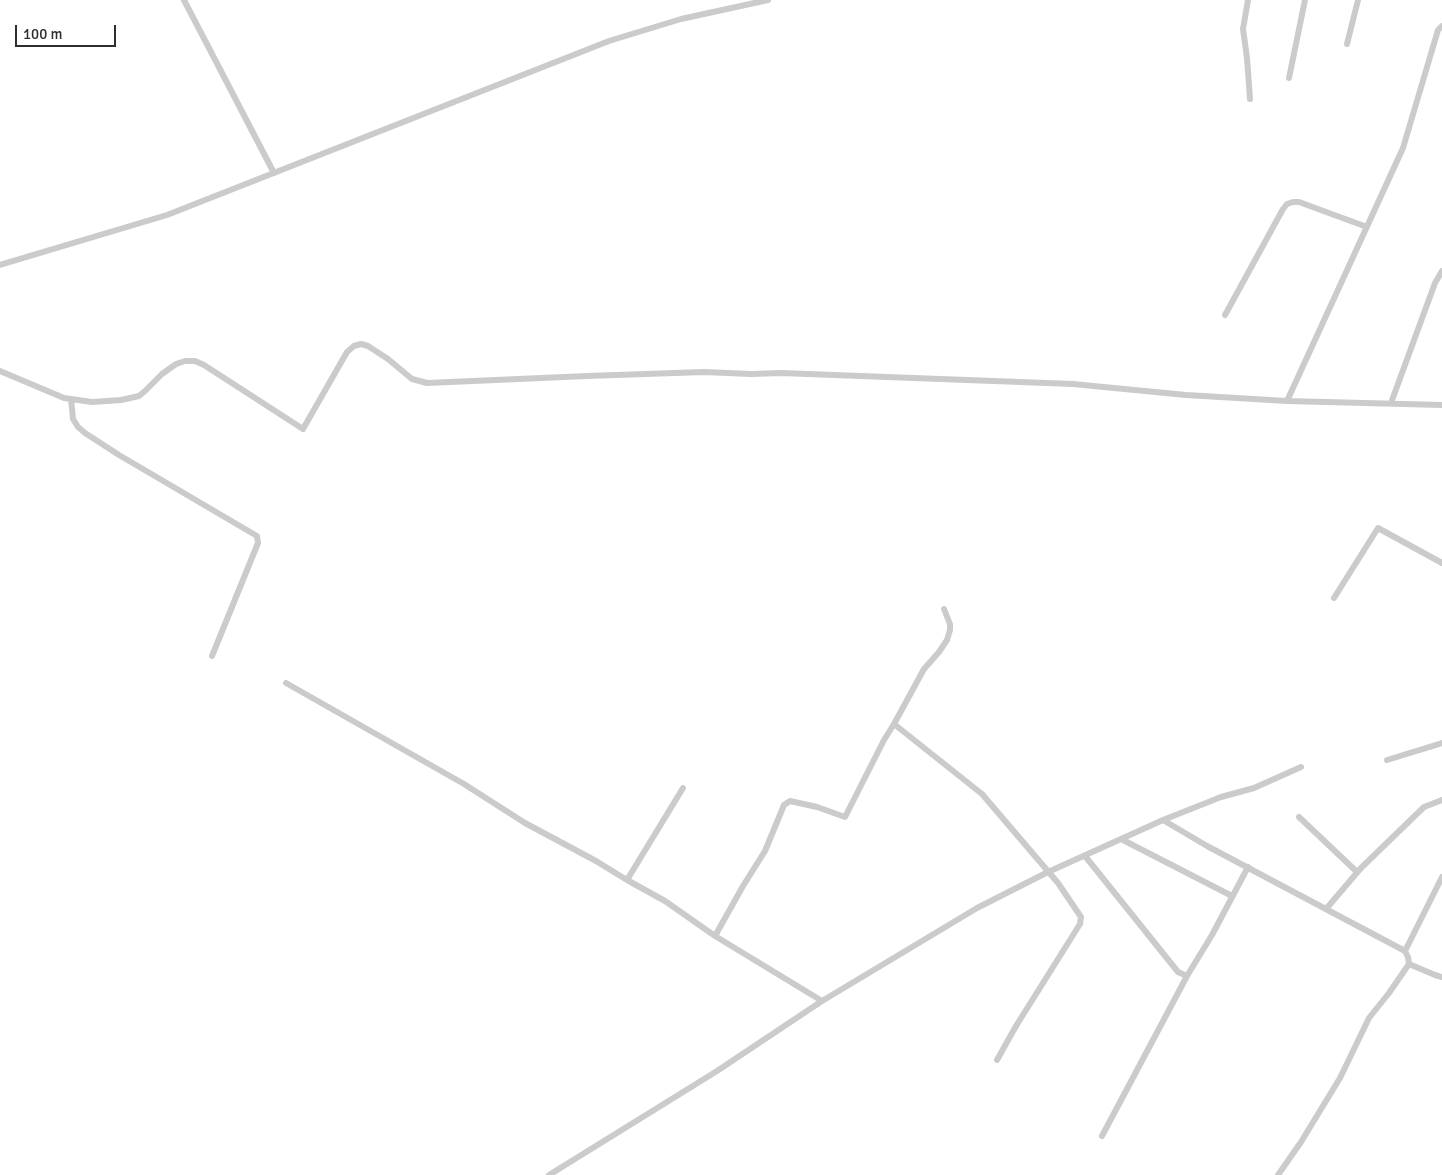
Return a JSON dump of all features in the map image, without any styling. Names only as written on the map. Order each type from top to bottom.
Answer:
[{"type":"street","points":[[184,0],[274,173]]},
{"type":"street","points":[[0,265],[167,215],[609,41],[681,20],[768,0]]},
{"type":"street","points":[[1248,0],[1243,30],[1250,99]]},
{"type":"street","points":[[1289,78],[1304,0]]},
{"type":"street","points":[[1347,44],[1358,0]]},
{"type":"street","points":[[1287,401],[1403,148],[1438,30],[1442,26]]},
{"type":"street","points":[[1225,315],[1287,204],[1299,202],[1367,226]]},
{"type":"street","points":[[1391,403],[1435,283],[1442,271]]},
{"type":"street","points":[[0,371],[71,399],[92,402],[135,397],[145,391],[162,374],[176,364],[185,361],[195,361],[303,429],[347,352],[354,346],[362,344],[388,359],[412,379],[427,383],[704,372],[781,373],[1073,384],[1186,395],[1287,401],[1442,405]]},
{"type":"street","points":[[71,399],[73,419],[84,433],[257,536],[258,542],[212,656]]},
{"type":"street","points":[[1334,598],[1378,528],[1442,563]]},
{"type":"street","points":[[716,936],[743,886],[766,851],[784,805],[790,801],[844,816],[924,669],[947,640],[950,624],[944,610]]},
{"type":"street","points":[[286,683],[464,784],[525,823],[596,861],[822,1001]]},
{"type":"street","points":[[894,724],[982,794],[1048,872],[1080,915],[1081,921],[997,1060]]},
{"type":"street","points":[[1387,760],[1442,742]]},
{"type":"street","points":[[549,1175],[716,1071],[822,1001],[977,908],[1048,872],[1163,820],[1221,797],[1254,788],[1301,767]]},
{"type":"street","points":[[627,880],[683,788]]},
{"type":"street","points":[[1326,909],[1357,872],[1424,807],[1442,800]]},
{"type":"street","points":[[1299,817],[1357,872]]},
{"type":"street","points":[[1163,820],[1207,846],[1405,951],[1408,957],[1409,964],[1369,1018],[1340,1078],[1301,1142],[1278,1175]]},
{"type":"street","points":[[1121,839],[1232,896]]},
{"type":"street","points":[[1085,856],[1178,972],[1187,976]]},
{"type":"street","points":[[1102,1136],[1187,976],[1212,936],[1248,867]]},
{"type":"street","points":[[1405,951],[1442,877]]},
{"type":"street","points":[[1409,964],[1442,977]]}]
